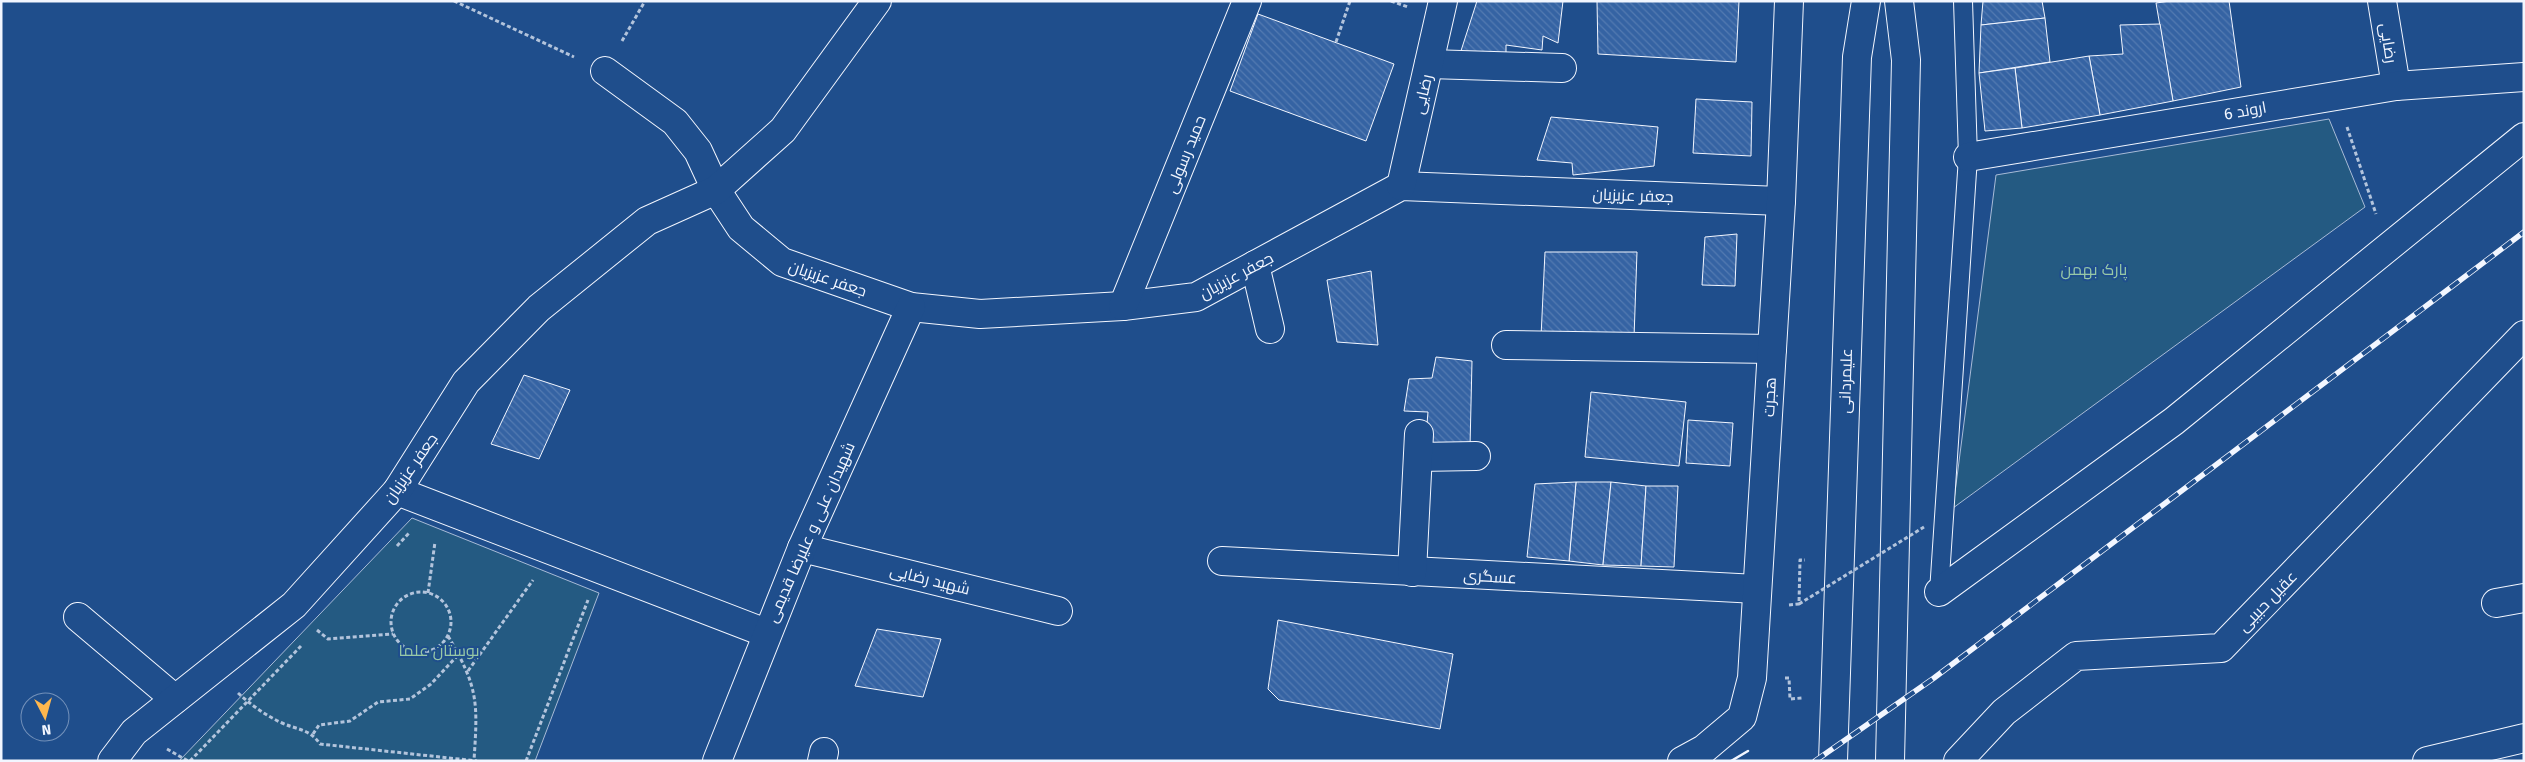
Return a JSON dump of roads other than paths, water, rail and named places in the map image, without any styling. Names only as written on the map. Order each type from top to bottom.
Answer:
[{"type":"street","name":"جعفر عزیزیان","points":[[112,761],[134,732],[294,606],[397,491],[466,382],[539,308],[647,221],[716,190],[784,130],[877,1]]},
{"type":"street","name":"حمید رسولی","points":[[1122,306],[1246,1]]},
{"type":"street","name":"رضایی","points":[[1401,186],[1442,1]]},
{"type":"street","name":"هجرت","points":[[1682,761],[1704,749],[1742,717],[1752,678],[1781,200],[1789,1]]},
{"type":"street","name":"علیمردانی","points":[[1833,761],[1857,57],[1866,1]]},
{"type":"street","points":[[1890,761],[1906,60],[1899,1]]},
{"type":"street","name":"رضایی","points":[[2382,1],[2396,86]]},
{"type":"street","points":[[1429,64],[1562,68]]},
{"type":"street","points":[[605,71],[676,122],[698,151],[716,190]]},
{"type":"street","name":"اروند 6","points":[[1968,157],[2396,86],[2524,77]]},
{"type":"street","points":[[1939,592],[2174,421],[2524,137]]},
{"type":"street","name":"جعفر عزیزیان","points":[[716,190],[741,228],[782,262],[911,307],[980,314],[1122,306],[1196,298],[1401,186],[1781,200]]},
{"type":"street","points":[[1255,266],[1270,329]]},
{"type":"street","name":"شهیدان علی و علیرضا قدیمی","points":[[717,761],[766,633],[802,548],[911,307]]},
{"type":"street","name":"عقیل حبیبی","points":[[1958,761],[2004,712],[2076,656],[2221,648],[2524,335]]},
{"type":"street","points":[[1506,345],[1772,349]]},
{"type":"street","points":[[1412,572],[1419,446],[1476,456]]},
{"type":"street","points":[[397,491],[766,633]]},
{"type":"street","name":"شهید رضایی","points":[[802,548],[1058,612]]},
{"type":"street","name":"عسگری","points":[[1222,561],[1757,589]]},
{"type":"street","points":[[2496,603],[2524,598]]},
{"type":"street","points":[[78,617],[176,699]]},
{"type":"street","points":[[2427,761],[2524,738]]},
{"type":"lane","points":[[1939,592],[1968,157],[1963,1]]},
{"type":"railway","points":[[1815,761],[1934,678],[2524,232]]},
{"type":"park label","name":"پارک بهمن","points":[[2094,269]]},
{"type":"park label","name":"بوستان علما","points":[[439,650]]}]
